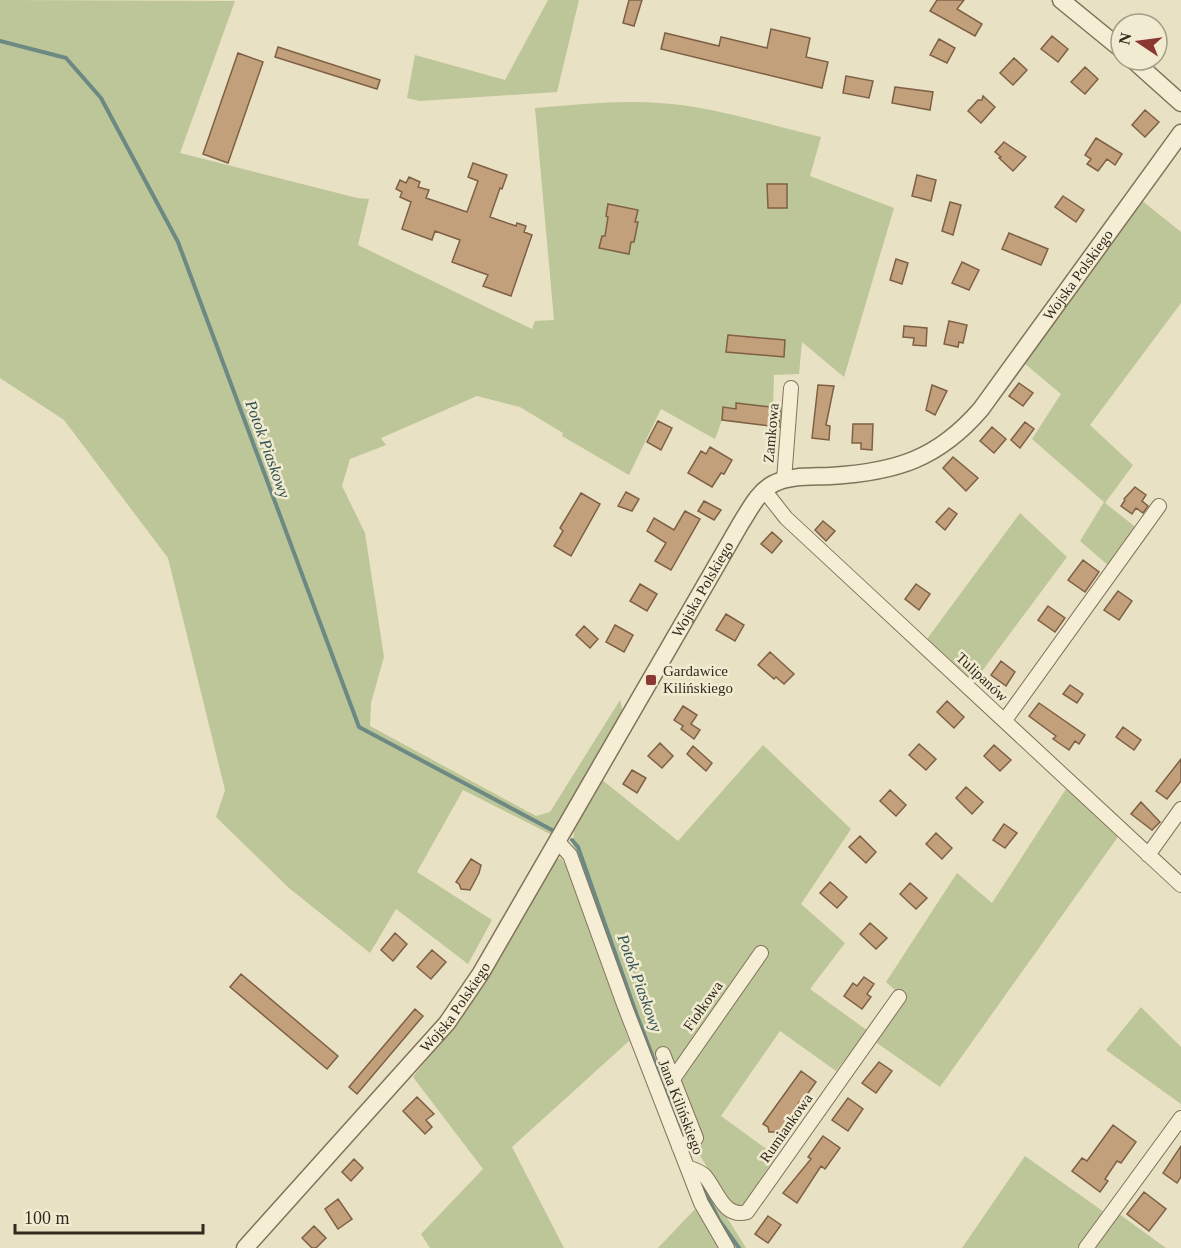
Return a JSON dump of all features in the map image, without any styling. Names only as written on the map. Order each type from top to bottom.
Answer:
[{"type":"street","points":[[1061,0],[1109,40]]},
{"type":"street","points":[[1146,72],[1181,103]]},
{"type":"street","name":"Wojska Polskiego","points":[[245,1248],[447,1023],[482,973],[741,523],[764,490],[784,480],[888,469],[929,453],[958,435],[981,409],[1181,133]]},
{"type":"street","name":"Zamkowa","points":[[784,480],[791,388]]},
{"type":"street","name":"Tulipanów","points":[[764,490],[786,518],[1181,885]]},
{"type":"street","points":[[1005,720],[1159,506]]},
{"type":"street","points":[[1148,855],[1181,809]]},
{"type":"street","name":"Jana Kilińskiego","points":[[558,842],[570,855],[679,1147],[702,1203],[727,1248]]},
{"type":"street","name":"Fiołkowa","points":[[673,1079],[761,953]]},
{"type":"street","name":"Rumiankowa","points":[[687,1167],[701,1172],[729,1210],[739,1214],[747,1212],[899,997]]},
{"type":"street","points":[[663,1054],[696,1138],[679,1147]]},
{"type":"street","points":[[1086,1248],[1181,1118]]},
{"type":"green space","points":[[0,0],[235,1],[180,153],[357,198],[369,199],[358,245],[532,329],[535,321],[554,320],[535,108],[628,102],[679,105],[720,112],[821,137],[810,176],[894,208],[844,377],[802,342],[799,374],[774,375],[773,407],[784,408],[782,427],[722,420],[715,439],[661,409],[629,475],[562,436],[563,433],[520,407],[477,396],[381,438],[386,445],[350,459],[342,486],[365,533],[384,657],[371,703],[370,726],[536,816],[550,812],[620,700],[623,712],[554,836],[463,790],[417,872],[492,920],[468,964],[396,909],[370,953],[289,888],[216,817],[225,790],[168,558],[64,420],[0,378]]},
{"type":"green space","points":[[548,0],[579,0],[557,92],[420,101],[407,98],[415,55],[505,80]]},
{"type":"green space","points":[[1140,199],[1181,232],[1181,303],[1090,425],[1133,465],[1105,503],[1138,529],[1109,566],[1080,541],[1104,502],[1032,439],[1061,394],[1024,363]]},
{"type":"green space","points":[[1020,513],[1067,557],[974,682],[927,639]]},
{"type":"green space","points":[[763,745],[851,829],[801,904],[845,943],[810,989],[868,1031],[896,991],[886,982],[957,873],[992,903],[1068,786],[1120,834],[940,1087],[874,1041],[867,1031],[836,1071],[780,1031],[721,1116],[776,1156],[744,1205],[736,1207],[725,1198],[695,1147],[704,1140],[675,1065],[670,1063],[665,1050],[649,1057],[573,845],[574,828],[601,779],[678,841]]},
{"type":"green space","points":[[561,858],[568,869],[629,1041],[512,1147],[564,1248],[430,1248],[421,1234],[483,1169],[413,1077],[477,995],[555,860]]},
{"type":"green space","points":[[1141,1007],[1181,1047],[1181,1104],[1106,1050]]},
{"type":"green space","points":[[1025,1156],[1104,1212],[1079,1248],[962,1248]]},
{"type":"green space","points":[[706,1184],[746,1248],[733,1248],[700,1187]]},
{"type":"green space","points":[[695,1209],[720,1248],[658,1248]]},
{"type":"green space","points":[[1119,1214],[1166,1248],[1095,1248]]},
{"type":"building","points":[[629,0],[642,0],[634,26],[623,23]]},
{"type":"building","points":[[937,0],[964,0],[957,9],[982,24],[975,36],[930,11]]},
{"type":"building","points":[[771,29],[810,38],[806,57],[828,62],[822,88],[661,49],[665,33],[719,46],[721,37],[767,48]]},
{"type":"building","points":[[1052,36],[1068,49],[1058,62],[1041,49]]},
{"type":"building","points":[[939,39],[955,48],[947,63],[930,55]]},
{"type":"building","points":[[278,47],[380,80],[377,89],[275,57]]},
{"type":"building","points":[[238,53],[263,62],[228,163],[203,154]]},
{"type":"building","points":[[1014,58],[1027,70],[1013,85],[1000,73]]},
{"type":"building","points":[[1085,67],[1098,79],[1085,94],[1071,82]]},
{"type":"building","points":[[846,76],[873,81],[869,98],[843,93]]},
{"type":"building","points":[[895,87],[933,92],[930,110],[892,103]]},
{"type":"building","points":[[983,96],[995,107],[981,123],[968,111],[978,100],[982,100]]},
{"type":"building","points":[[1145,110],[1159,122],[1145,137],[1132,125]]},
{"type":"building","points":[[1096,138],[1122,154],[1115,165],[1107,159],[1098,171],[1087,164],[1091,159],[1085,155]]},
{"type":"building","points":[[1004,142],[1026,157],[1013,171],[995,152]]},
{"type":"building","points":[[473,163],[507,175],[490,217],[516,226],[517,223],[526,226],[524,232],[532,235],[511,296],[483,286],[488,275],[452,262],[460,240],[435,231],[432,240],[402,229],[411,202],[400,197],[402,192],[396,189],[400,180],[406,183],[409,177],[420,182],[418,187],[429,190],[426,198],[467,212],[478,181],[468,177]]},
{"type":"building","points":[[917,175],[936,180],[931,201],[912,196]]},
{"type":"building","points":[[767,184],[787,184],[787,208],[768,208]]},
{"type":"building","points":[[1063,196],[1084,210],[1076,222],[1055,207]]},
{"type":"building","points":[[950,202],[961,205],[953,235],[942,231]]},
{"type":"building","points":[[608,204],[638,210],[634,242],[631,242],[629,254],[599,248],[602,236],[605,236]]},
{"type":"building","points":[[1009,233],[1048,249],[1041,265],[1002,249]]},
{"type":"building","points":[[896,259],[908,263],[902,284],[890,280]]},
{"type":"building","points":[[962,262],[979,270],[969,290],[952,283]]},
{"type":"building","points":[[949,321],[967,325],[963,343],[959,342],[958,347],[944,344]]},
{"type":"building","points":[[904,326],[927,328],[926,346],[913,345],[914,338],[903,337]]},
{"type":"building","points":[[728,335],[785,340],[784,357],[726,352]]},
{"type":"building","points":[[1019,383],[1033,393],[1023,406],[1009,396]]},
{"type":"building","points":[[818,385],[834,386],[826,425],[830,426],[829,440],[812,438]]},
{"type":"building","points":[[932,385],[947,391],[935,415],[926,410]]},
{"type":"building","points":[[736,403],[780,408],[779,427],[722,420],[723,407],[736,409]]},
{"type":"building","points":[[658,421],[672,428],[661,450],[647,442]]},
{"type":"building","points":[[1025,422],[1034,429],[1020,448],[1011,440]]},
{"type":"building","points":[[853,424],[873,424],[872,450],[861,449],[861,443],[852,443]]},
{"type":"building","points":[[992,427],[1006,439],[994,453],[980,441]]},
{"type":"building","points":[[710,447],[732,460],[724,474],[721,473],[712,487],[688,473],[701,451],[706,454]]},
{"type":"building","points":[[953,457],[978,478],[966,491],[943,468]]},
{"type":"building","points":[[1135,487],[1146,495],[1142,501],[1148,506],[1143,513],[1136,508],[1132,514],[1121,506]]},
{"type":"building","points":[[626,492],[639,499],[632,511],[618,506]]},
{"type":"building","points":[[581,493],[600,504],[571,556],[554,546],[563,531],[560,528]]},
{"type":"building","points":[[704,501],[721,510],[714,520],[698,511]]},
{"type":"building","points":[[949,508],[957,514],[945,530],[936,522]]},
{"type":"building","points":[[685,511],[700,519],[671,570],[655,561],[666,543],[647,531],[654,518],[674,530]]},
{"type":"building","points":[[823,521],[835,531],[826,541],[815,530]]},
{"type":"building","points":[[772,532],[782,541],[772,553],[761,544]]},
{"type":"building","points":[[1083,560],[1099,572],[1085,592],[1068,580]]},
{"type":"building","points":[[640,584],[657,594],[647,611],[630,601]]},
{"type":"building","points":[[916,584],[930,594],[919,610],[905,599]]},
{"type":"building","points":[[1118,591],[1132,601],[1119,620],[1104,610]]},
{"type":"building","points":[[1048,606],[1065,618],[1055,632],[1038,620]]},
{"type":"building","points":[[726,614],[744,625],[735,641],[716,630]]},
{"type":"building","points":[[615,625],[633,635],[624,652],[606,642]]},
{"type":"building","points":[[584,626],[598,639],[590,648],[576,635]]},
{"type":"building","points":[[770,652],[794,674],[784,684],[776,677],[774,679],[758,665]]},
{"type":"building","points":[[1001,661],[1015,672],[1006,686],[991,675]]},
{"type":"building","points":[[1070,685],[1083,694],[1077,703],[1063,694]]},
{"type":"building","points":[[947,701],[964,717],[954,728],[937,712]]},
{"type":"building","points":[[1039,703],[1085,735],[1079,744],[1075,741],[1069,750],[1053,739],[1056,736],[1029,716]]},
{"type":"building","points":[[683,706],[697,715],[691,724],[700,730],[694,739],[681,729],[683,726],[674,720]]},
{"type":"building","points":[[1123,727],[1141,740],[1134,750],[1116,737]]},
{"type":"building","points":[[660,743],[673,756],[662,768],[648,756]]},
{"type":"building","points":[[919,744],[936,759],[926,770],[909,755]]},
{"type":"building","points":[[994,745],[1011,760],[1000,771],[984,756]]},
{"type":"building","points":[[693,746],[712,763],[706,771],[687,754]]},
{"type":"building","points":[[1181,759],[1181,781],[1167,799],[1156,791]]},
{"type":"building","points":[[632,770],[646,778],[637,793],[623,784]]},
{"type":"building","points":[[966,787],[983,802],[972,814],[956,798]]},
{"type":"building","points":[[890,790],[906,805],[896,816],[880,801]]},
{"type":"building","points":[[1141,802],[1160,822],[1152,830],[1131,814]]},
{"type":"building","points":[[1004,824],[1017,833],[1005,848],[993,840]]},
{"type":"building","points":[[936,833],[952,848],[942,859],[926,844]]},
{"type":"building","points":[[860,836],[876,852],[866,863],[849,847]]},
{"type":"building","points":[[471,859],[481,865],[479,873],[470,890],[461,889],[456,882]]},
{"type":"building","points":[[830,882],[847,897],[837,908],[820,893]]},
{"type":"building","points":[[910,883],[927,898],[916,909],[900,894]]},
{"type":"building","points":[[870,923],[887,938],[876,949],[860,934]]},
{"type":"building","points":[[395,933],[407,944],[393,961],[381,950]]},
{"type":"building","points":[[432,950],[446,962],[431,979],[417,967]]},
{"type":"building","points":[[241,974],[338,1056],[327,1069],[230,987]]},
{"type":"building","points":[[864,977],[874,984],[867,994],[871,997],[862,1009],[844,996],[853,983],[857,986]]},
{"type":"building","points":[[415,1009],[423,1016],[357,1094],[349,1087]]},
{"type":"building","points":[[879,1062],[892,1071],[876,1093],[862,1083]]},
{"type":"building","points":[[801,1071],[816,1082],[800,1101],[779,1135],[769,1132],[768,1127],[763,1124]]},
{"type":"building","points":[[417,1097],[434,1114],[426,1120],[432,1127],[425,1134],[403,1111]]},
{"type":"building","points":[[848,1098],[863,1109],[848,1131],[832,1120]]},
{"type":"building","points":[[1113,1125],[1136,1142],[1121,1163],[1117,1161],[1105,1179],[1108,1181],[1100,1192],[1072,1171],[1082,1158],[1087,1161]]},
{"type":"building","points":[[823,1136],[840,1148],[825,1169],[821,1166],[797,1203],[783,1193],[811,1159],[808,1157]]},
{"type":"building","points":[[1181,1146],[1181,1177],[1177,1183],[1163,1173]]},
{"type":"building","points":[[354,1159],[363,1168],[351,1181],[342,1172]]},
{"type":"building","points":[[1144,1192],[1166,1209],[1149,1231],[1127,1214]]},
{"type":"building","points":[[338,1199],[352,1219],[338,1229],[325,1209]]},
{"type":"building","points":[[768,1216],[781,1225],[768,1243],[755,1234]]},
{"type":"building","points":[[314,1226],[326,1238],[316,1248],[312,1248],[302,1238]]},
{"type":"waterway","name":"Potok Piaskowy","points":[[0,41],[66,58],[101,98],[178,242],[359,727],[552,830]]},
{"type":"waterway","name":"Potok Piaskowy","points":[[572,840],[578,847],[636,1013],[683,1136]]},
{"type":"waterway","name":"Potok Piaskowy","points":[[704,1190],[719,1220],[739,1248]]},
{"type":"place","name":"Gardawice Kilińskiego","points":[[651,680]]}]
